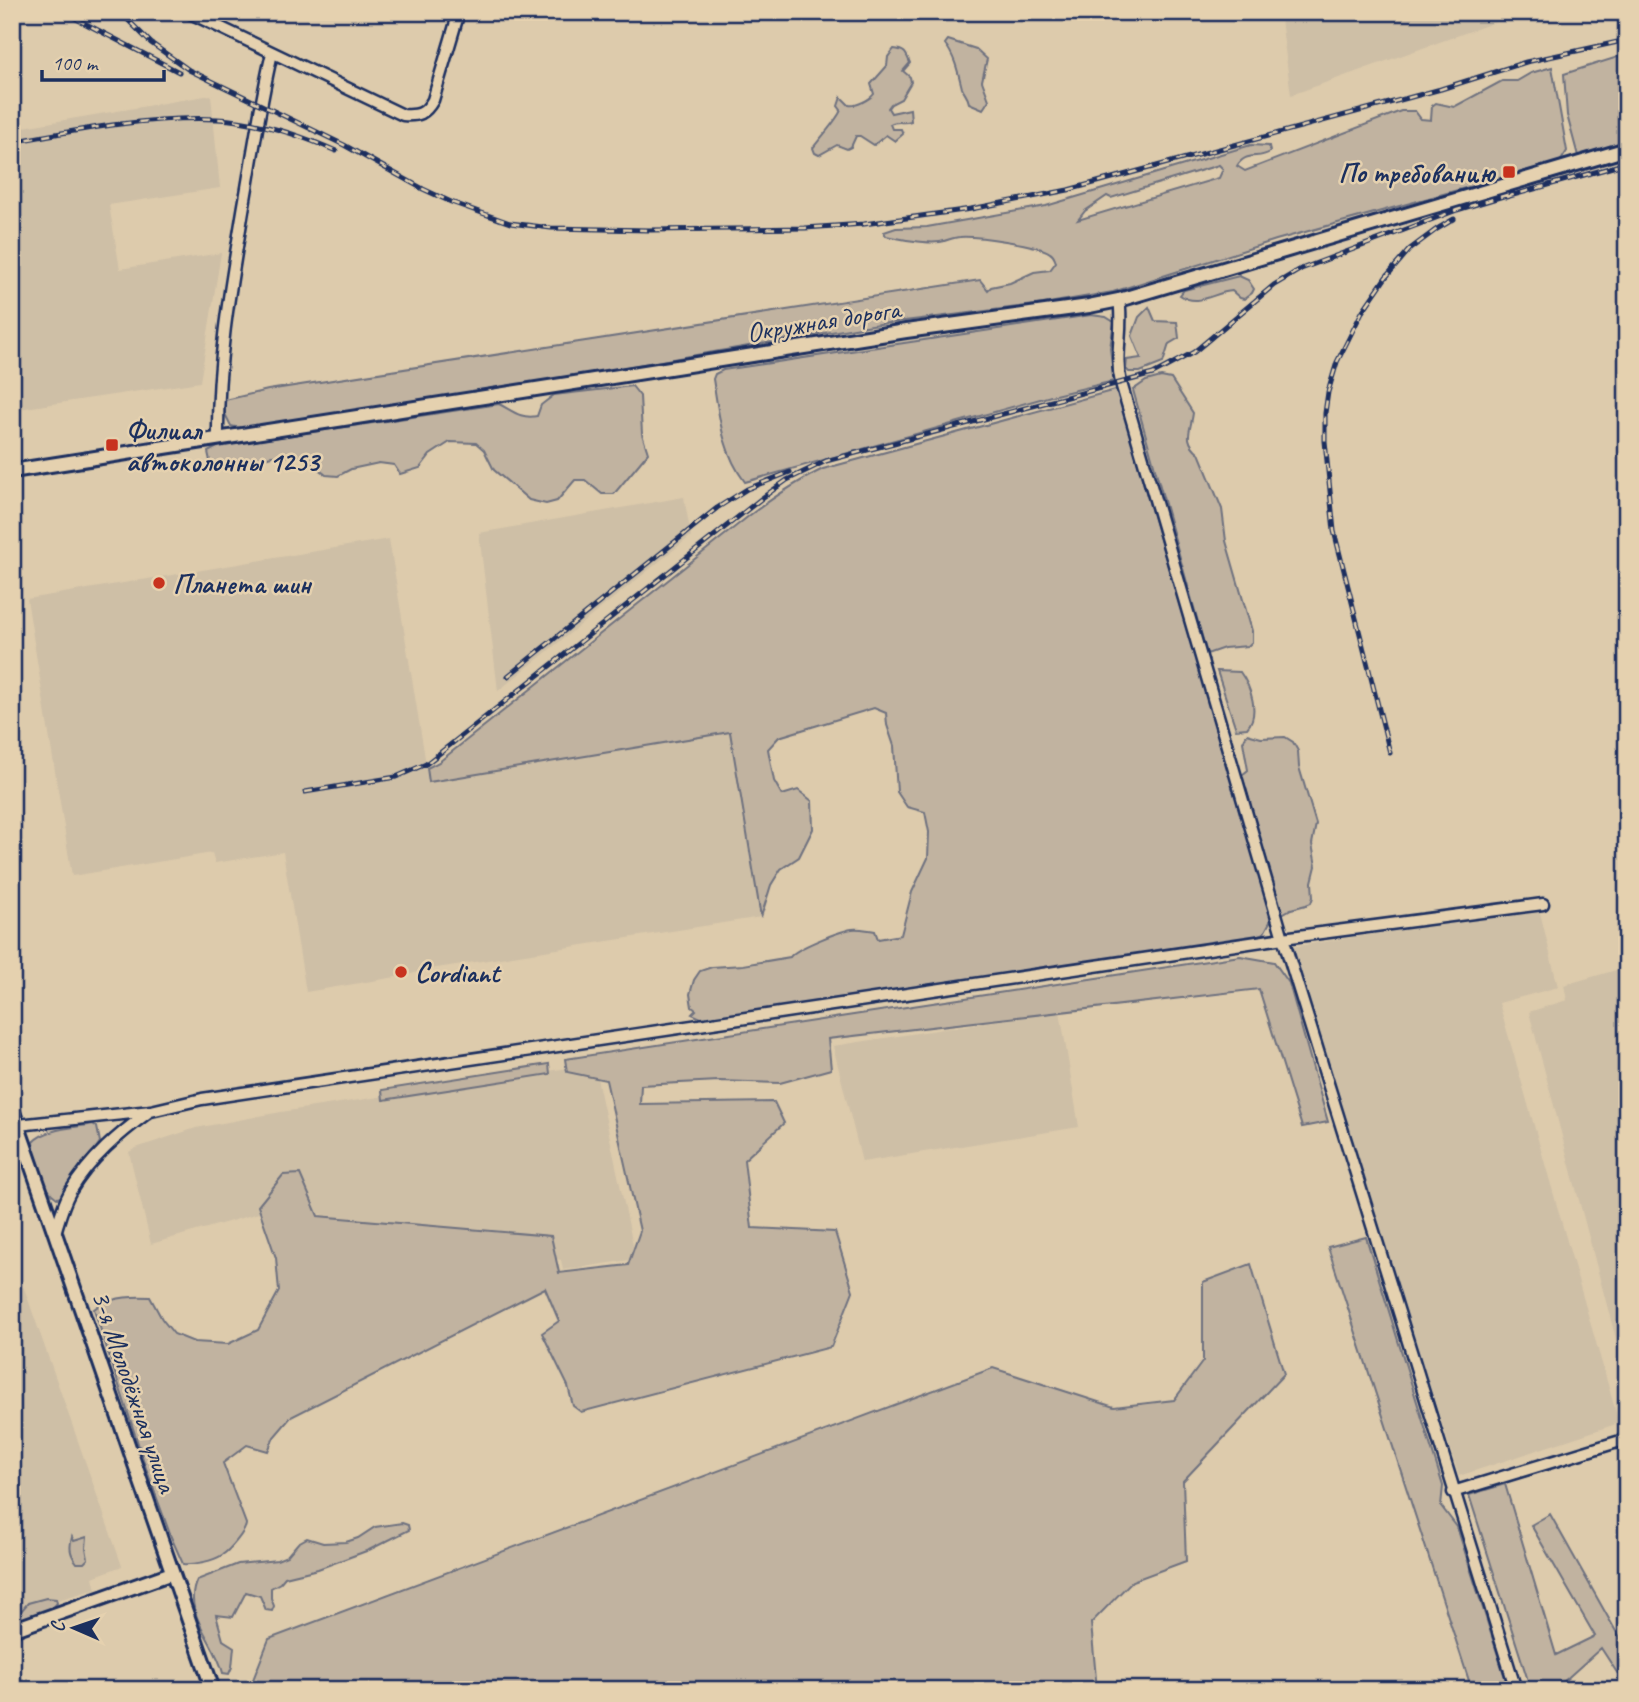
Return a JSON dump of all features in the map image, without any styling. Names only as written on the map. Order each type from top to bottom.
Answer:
[{"type":"main road","name":"Окружная дорога","points":[[12,471],[1119,300],[1627,149]]},
{"type":"main road","name":"3-я Молодёжная улица","points":[[12,1109],[212,1690]]},
{"type":"main road","points":[[12,1630],[172,1573]]},
{"type":"street","points":[[188,12],[403,115],[418,116],[428,110],[433,100],[459,12]]},
{"type":"street","points":[[218,438],[217,392],[222,338],[260,106],[272,53]]},
{"type":"street","points":[[1119,300],[1122,327],[1117,368],[1121,383],[1283,938],[1516,1690]]},
{"type":"street","points":[[18,1125],[150,1111],[216,1097],[1283,938],[1543,904]]},
{"type":"street","points":[[55,1233],[69,1194],[93,1160],[118,1135],[150,1111]]},
{"type":"street","points":[[1453,1492],[1627,1439]]},
{"type":"shaded area","points":[[1280,12],[1520,12],[1521,13],[1291,95]]},
{"type":"shaded area","points":[[948,40],[976,49],[987,59],[982,81],[989,100],[983,109],[969,103],[954,59],[945,44]]},
{"type":"shaded area","points":[[894,49],[905,53],[910,63],[903,71],[910,77],[911,82],[901,99],[888,108],[891,113],[910,109],[911,121],[890,124],[892,129],[901,129],[903,134],[895,141],[886,135],[874,145],[856,136],[851,147],[847,149],[837,145],[819,155],[815,153],[813,148],[841,110],[838,106],[841,97],[852,105],[872,96],[874,94],[871,84],[887,66],[888,57]]},
{"type":"shaded area","points":[[1627,54],[1627,142],[1578,156],[1567,115],[1564,74]]},
{"type":"shaded area","points":[[1552,67],[1567,151],[1560,162],[1276,240],[1113,292],[1043,304],[872,325],[562,378],[240,428],[231,426],[225,414],[225,400],[268,390],[980,280],[988,290],[1034,272],[1050,270],[1056,262],[1054,257],[1044,250],[1007,241],[960,237],[928,242],[886,236],[884,232],[1046,206],[1251,145],[1269,146],[1270,152],[1241,161],[1237,166],[1245,171],[1401,111],[1415,111],[1421,119],[1431,120],[1432,106],[1436,103],[1454,107],[1502,81],[1517,81],[1531,73]],"holes":[[[1219,165],[1223,169],[1219,178],[1078,220],[1085,211],[1107,196],[1111,198]]]},
{"type":"shaded area","points":[[211,95],[220,188],[109,205],[120,269],[221,253],[200,382],[12,410],[12,129]]},
{"type":"shaded area","points":[[1239,276],[1248,280],[1254,289],[1244,299],[1232,291],[1200,300],[1187,299],[1180,295],[1184,290]]},
{"type":"shaded area","points":[[1149,307],[1155,321],[1177,322],[1179,338],[1169,344],[1163,363],[1140,372],[1129,372],[1126,369],[1127,360],[1141,358],[1132,336],[1139,317]]},
{"type":"shaded area","points":[[1091,315],[1106,317],[1114,322],[1110,348],[1114,381],[1051,396],[745,482],[726,446],[713,379],[715,374],[723,370]]},
{"type":"shaded area","points":[[1161,377],[1171,379],[1193,413],[1189,439],[1199,453],[1222,509],[1226,541],[1252,631],[1252,642],[1248,646],[1224,648],[1207,654],[1133,390],[1146,381]]},
{"type":"shaded area","points":[[632,386],[640,396],[642,434],[648,453],[614,494],[602,494],[585,480],[575,480],[557,501],[546,504],[529,500],[494,470],[484,450],[476,443],[450,442],[430,455],[420,468],[400,474],[394,465],[379,463],[351,469],[338,476],[326,475],[302,456],[272,456],[218,468],[210,461],[208,452],[219,446],[499,404],[513,412],[531,417],[537,416],[541,405],[554,395]]},
{"type":"shaded area","points":[[1119,389],[1141,475],[1271,914],[1264,933],[1241,941],[703,1019],[692,1014],[696,1010],[692,1007],[690,994],[700,971],[712,967],[790,957],[809,945],[852,929],[875,931],[878,939],[901,935],[912,892],[928,858],[929,832],[925,812],[907,807],[897,792],[894,746],[886,713],[874,708],[779,737],[768,749],[774,781],[782,795],[798,790],[812,801],[813,829],[799,857],[781,869],[771,885],[761,917],[730,732],[429,782],[427,768],[439,762],[750,515],[804,479],[823,469]]},
{"type":"shaded area","points":[[684,497],[691,536],[498,691],[479,533]]},
{"type":"shaded area","points":[[389,539],[429,782],[730,732],[761,917],[424,970],[306,992],[283,852],[215,863],[212,853],[72,876],[27,599]]},
{"type":"shaded area","points":[[1217,671],[1240,672],[1244,678],[1253,708],[1251,722],[1247,728],[1236,729]]},
{"type":"shaded area","points":[[1247,734],[1261,738],[1285,737],[1293,742],[1298,751],[1299,767],[1316,824],[1312,844],[1316,866],[1311,903],[1282,914],[1242,775],[1248,770],[1243,742]]},
{"type":"shaded area","points":[[1539,908],[1558,987],[1499,1003],[1619,1423],[1459,1476],[1297,975],[1291,947]]},
{"type":"shaded area","points":[[1240,956],[1274,962],[1289,983],[1328,1122],[1302,1127],[1259,989],[828,1039],[831,1069],[780,1083],[719,1081],[641,1085],[640,1104],[774,1102],[784,1123],[744,1160],[752,1228],[835,1232],[853,1291],[831,1347],[581,1412],[573,1406],[568,1386],[542,1333],[559,1321],[545,1288],[291,1417],[274,1437],[268,1451],[247,1445],[223,1463],[245,1527],[225,1553],[203,1562],[183,1564],[146,1468],[94,1309],[113,1300],[150,1297],[174,1334],[194,1342],[228,1344],[258,1330],[279,1291],[276,1258],[258,1206],[283,1175],[300,1174],[318,1216],[551,1236],[559,1273],[628,1265],[640,1231],[606,1080],[567,1072],[565,1059]]},
{"type":"shaded area","points":[[1627,967],[1627,1371],[1617,1343],[1529,1012],[1567,1000],[1564,985]]},
{"type":"shaded area","points":[[1060,1011],[1079,1127],[862,1162],[833,1046]]},
{"type":"shaded area","points":[[549,1064],[550,1074],[383,1100],[382,1090]]},
{"type":"shaded area","points":[[594,1064],[636,1259],[563,1270],[561,1260],[506,1247],[314,1213],[313,1220],[259,1213],[151,1244],[129,1152],[136,1148],[196,1128],[281,1112]]},
{"type":"shaded area","points":[[93,1124],[97,1127],[100,1142],[62,1197],[57,1198],[43,1181],[33,1142],[53,1131]]},
{"type":"shaded area","points":[[1366,1237],[1443,1486],[1441,1506],[1457,1527],[1509,1690],[1472,1690],[1328,1247]]},
{"type":"shaded area","points":[[1251,1264],[1284,1374],[1183,1481],[1186,1561],[1132,1581],[1091,1623],[1097,1690],[249,1690],[269,1639],[993,1368],[1114,1407],[1174,1400],[1203,1361],[1203,1282]]},
{"type":"shaded area","points":[[12,1280],[24,1288],[122,1566],[93,1577],[96,1589],[12,1613]]},
{"type":"shaded area","points":[[1505,1484],[1556,1655],[1595,1636],[1531,1525],[1550,1514],[1627,1651],[1627,1688],[1601,1648],[1562,1683],[1564,1690],[1531,1690],[1469,1495]]},
{"type":"shaded area","points":[[402,1523],[408,1525],[409,1530],[369,1550],[318,1569],[285,1577],[271,1588],[274,1606],[272,1611],[266,1610],[260,1596],[246,1592],[233,1617],[216,1615],[223,1640],[234,1647],[232,1667],[229,1674],[223,1673],[196,1616],[193,1592],[197,1580],[238,1564],[277,1560],[287,1556],[298,1543],[307,1538],[323,1543],[346,1542],[375,1527]]},
{"type":"shaded area","points":[[72,1537],[74,1541],[87,1537],[88,1559],[84,1563],[77,1563],[73,1557],[70,1548]]},
{"type":"shaded area","points":[[46,1598],[56,1599],[57,1603],[47,1615],[12,1628],[12,1614],[22,1610],[28,1603]]},
{"type":"railway","points":[[63,12],[179,72]]},
{"type":"railway","points":[[120,12],[151,43],[189,70],[344,145],[451,202],[510,223],[551,228],[649,230],[805,228],[864,224],[971,209],[1068,190],[1441,89],[1526,62],[1627,40]]},
{"type":"railway","points":[[12,142],[140,122],[217,119],[278,130],[336,151]]},
{"type":"railway","points":[[1506,197],[1627,163]]},
{"type":"railway","points":[[305,792],[396,777],[426,764],[787,480],[826,461],[1153,374],[1194,352],[1274,285],[1301,269],[1457,210],[1513,193]]},
{"type":"railway","points":[[1390,753],[1334,531],[1325,441],[1325,413],[1337,362],[1362,312],[1386,277],[1410,249],[1454,219]]},
{"type":"railway","points":[[508,676],[717,508],[747,489],[790,472]]},
{"type":"place","name":"По требованию","points":[[1509,172]]},
{"type":"place","name":"Филиал автоколонны 1253","points":[[112,445]]},
{"type":"place","name":"Планета шин","points":[[159,583]]},
{"type":"place","name":"Cordiant","points":[[401,972]]}]
